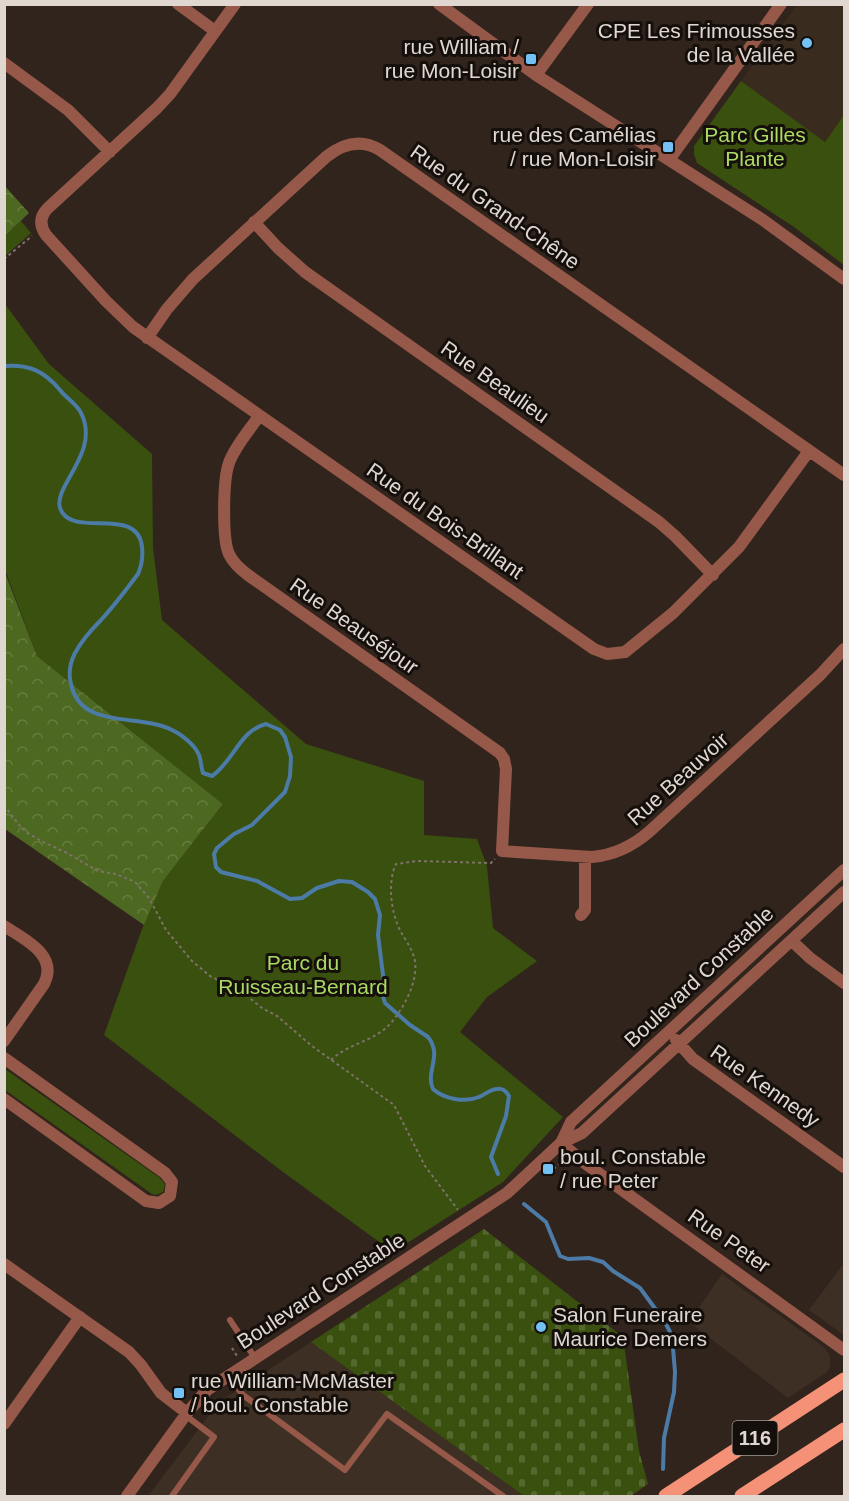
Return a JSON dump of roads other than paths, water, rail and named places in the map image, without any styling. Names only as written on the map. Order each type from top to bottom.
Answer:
[{"type":"main road","name":"116","points":[[666,1497],[844,1380]]},
{"type":"main road","name":"116","points":[[742,1497],[844,1430]]},
{"type":"street","points":[[178,4],[215,31]]},
{"type":"street","points":[[4,63],[68,110],[110,152],[170,94],[235,4]]},
{"type":"street","points":[[439,4],[536,75],[763,220],[844,279]]},
{"type":"street","points":[[536,75],[588,4]]},
{"type":"street","points":[[669,160],[781,4]]},
{"type":"street","name":"Rue du Grand-Chêne","points":[[147,338],[181,292],[254,222],[334,150],[354,143],[375,148],[844,475]]},
{"type":"street","name":"Rue du Bois-Brillant","points":[[110,152],[45,211],[37,231],[52,243],[106,301],[147,338],[603,653],[616,654],[630,650],[713,575],[746,539],[809,451]]},
{"type":"street","name":"Rue Beaulieu","points":[[254,222],[305,272],[659,522],[713,575]]},
{"type":"street","name":"Rue Beauséjour","points":[[259,416],[234,453],[227,468],[225,539],[230,556],[245,573],[500,753],[506,769],[502,851]]},
{"type":"street","name":"Rue Beauvoir","points":[[502,851],[585,857],[614,853],[640,840],[820,675],[844,649]]},
{"type":"street","points":[[581,915],[585,910],[585,857]]},
{"type":"street","name":"Boulevard Constable","points":[[561,1143],[571,1122],[844,870]]},
{"type":"street","name":"Boulevard Constable","points":[[127,1497],[186,1414],[204,1393],[507,1192],[561,1143],[582,1133],[844,892]]},
{"type":"street","points":[[4,926],[41,952],[48,968],[46,980],[4,1041]]},
{"type":"street","points":[[792,940],[810,958],[844,983]]},
{"type":"street","name":"Rue Kennedy","points":[[668,1032],[693,1059],[844,1167]]},
{"type":"street","points":[[4,1058],[165,1173],[172,1182],[170,1196],[159,1203],[146,1201],[4,1100]]},
{"type":"street","name":"Rue Peter","points":[[561,1143],[586,1164],[844,1350]]},
{"type":"street","points":[[4,1264],[129,1352],[161,1393],[186,1414]]},
{"type":"street","points":[[4,1424],[80,1317]]},
{"type":"lane","points":[[230,1320],[255,1358]]},
{"type":"lane","points":[[227,1376],[243,1395],[345,1470],[387,1414],[502,1497]]},
{"type":"lane","points":[[172,1497],[214,1437],[186,1414]]},
{"type":"waterway","points":[[4,366],[21,366],[42,374],[54,383],[81,413],[86,427],[85,441],[63,489],[60,508],[67,517],[77,522],[117,524],[129,527],[138,534],[142,547],[142,560],[138,574],[111,609],[86,636],[73,657],[70,676],[77,698],[86,708],[98,714],[159,725],[176,732],[197,751],[203,773],[212,776],[226,763],[243,739],[257,727],[266,724],[280,730],[285,737],[291,757],[290,776],[285,792],[252,825],[234,834],[217,848],[214,854],[216,867],[221,872],[257,881],[290,899],[302,898],[317,888],[339,881],[352,882],[375,899],[380,915],[378,935],[383,975],[382,993],[385,1003],[428,1037],[432,1044],[434,1051],[431,1076],[433,1089],[449,1098],[461,1100],[473,1099],[499,1089],[504,1090],[509,1096],[506,1116],[491,1157],[498,1174]]},
{"type":"waterway","points":[[524,1204],[546,1222],[560,1256],[568,1259],[589,1258],[603,1262],[640,1288],[665,1322],[672,1336],[675,1372],[674,1392],[664,1438],[663,1469]]},
{"type":"place","name":"CPE Les Frimousses de la Vallée","points":[[807,43]]},
{"type":"place","name":"rue William / rue Mon-Loisir","points":[[531,59]]},
{"type":"place","name":"rue des Camélias / rue Mon-Loisir","points":[[668,147]]},
{"type":"place","name":"boul. Constable / rue Peter","points":[[548,1169]]},
{"type":"place","name":"Salon Funeraire Maurice Demers","points":[[541,1327]]},
{"type":"place","name":"rue William-McMaster / boul. Constable","points":[[179,1393]]},
{"type":"park label","name":"Parc Gilles Plante","points":[[755,147]]},
{"type":"park label","name":"Parc du Ruisseau-Bernard","points":[[303,975]]}]
